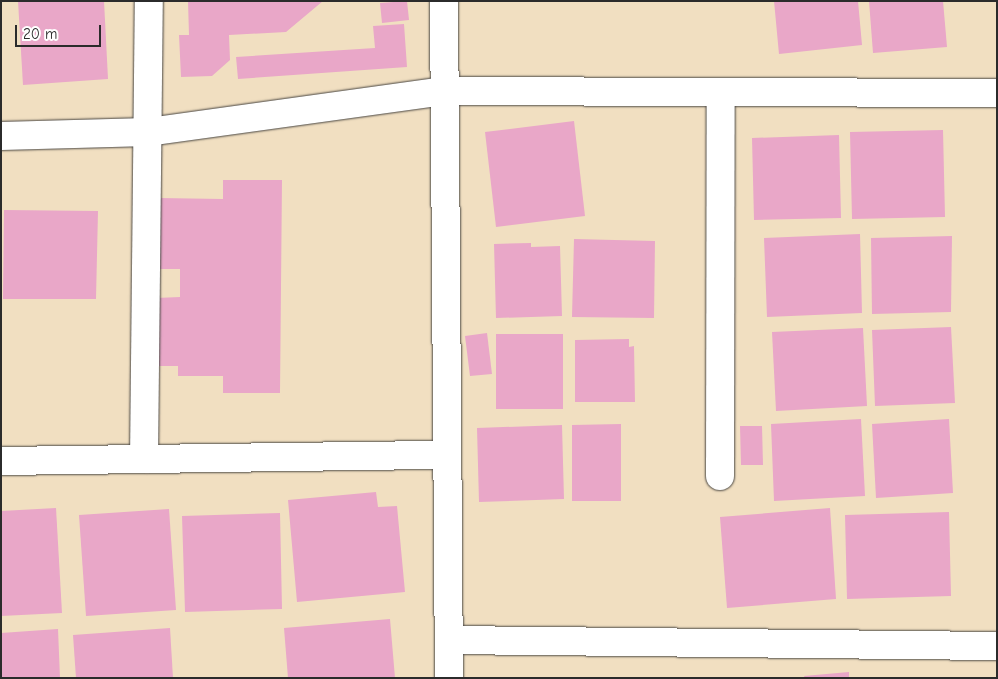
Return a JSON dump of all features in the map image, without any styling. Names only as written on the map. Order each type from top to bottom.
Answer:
[{"type":"street","points":[[144,459],[149,1]]},
{"type":"street","points":[[444,1],[449,678]]},
{"type":"street","points":[[1,136],[148,132],[445,91],[997,93]]},
{"type":"street","points":[[720,476],[721,92]]},
{"type":"street","points":[[1,461],[448,454]]},
{"type":"street","points":[[449,640],[997,646]]},
{"type":"building","points":[[18,1],[104,1],[108,79],[23,85]]},
{"type":"building","points":[[188,1],[323,1],[286,32],[229,35],[230,60],[212,76],[181,77],[179,35],[189,35]]},
{"type":"building","points":[[407,1],[409,20],[382,23],[380,3]]},
{"type":"building","points":[[774,1],[858,1],[862,45],[779,54]]},
{"type":"building","points":[[869,1],[943,1],[947,47],[873,53]]},
{"type":"building","points":[[404,24],[407,67],[238,79],[236,57],[375,48],[373,26]]},
{"type":"building","points":[[574,121],[585,216],[496,227],[485,132]]},
{"type":"building","points":[[943,130],[945,217],[852,219],[850,132]]},
{"type":"building","points":[[839,135],[841,218],[754,220],[752,138]]},
{"type":"building","points":[[223,180],[282,180],[280,393],[223,393],[223,376],[178,376],[178,366],[156,366],[156,298],[180,297],[180,269],[159,269],[159,198],[223,199]]},
{"type":"building","points":[[4,210],[98,211],[96,299],[3,299]]},
{"type":"building","points":[[860,234],[862,313],[767,317],[764,238]]},
{"type":"building","points":[[952,236],[951,312],[872,314],[871,238]]},
{"type":"building","points":[[574,239],[655,241],[654,318],[572,317]]},
{"type":"building","points":[[531,243],[531,247],[560,246],[562,316],[496,318],[494,244]]},
{"type":"building","points":[[951,327],[955,403],[875,406],[872,330]]},
{"type":"building","points":[[863,328],[867,406],[776,411],[772,332]]},
{"type":"building","points":[[487,333],[492,374],[470,376],[465,336]]},
{"type":"building","points":[[496,334],[563,334],[563,409],[496,409]]},
{"type":"building","points":[[629,339],[629,347],[634,346],[635,402],[575,402],[575,340]]},
{"type":"building","points":[[861,419],[865,496],[774,501],[771,424]]},
{"type":"building","points":[[949,419],[953,493],[876,498],[872,424]]},
{"type":"building","points":[[621,424],[621,501],[572,501],[572,425]]},
{"type":"building","points":[[562,425],[564,499],[479,502],[477,428]]},
{"type":"building","points":[[740,426],[762,426],[763,465],[741,465]]},
{"type":"building","points":[[376,492],[378,507],[397,506],[405,592],[297,602],[288,500]]},
{"type":"building","points":[[56,508],[62,613],[1,616],[1,511]]},
{"type":"building","points":[[830,508],[836,599],[727,608],[720,517]]},
{"type":"building","points":[[169,509],[176,610],[86,616],[79,515]]},
{"type":"building","points":[[949,512],[951,596],[847,599],[845,515]]},
{"type":"building","points":[[280,513],[282,609],[185,612],[182,516]]},
{"type":"building","points":[[390,619],[395,678],[288,678],[284,628]]},
{"type":"building","points":[[170,628],[173,678],[76,678],[73,635]]},
{"type":"building","points":[[58,629],[60,678],[1,678],[1,633]]},
{"type":"building","points":[[849,672],[849,678],[805,678],[804,676]]}]
